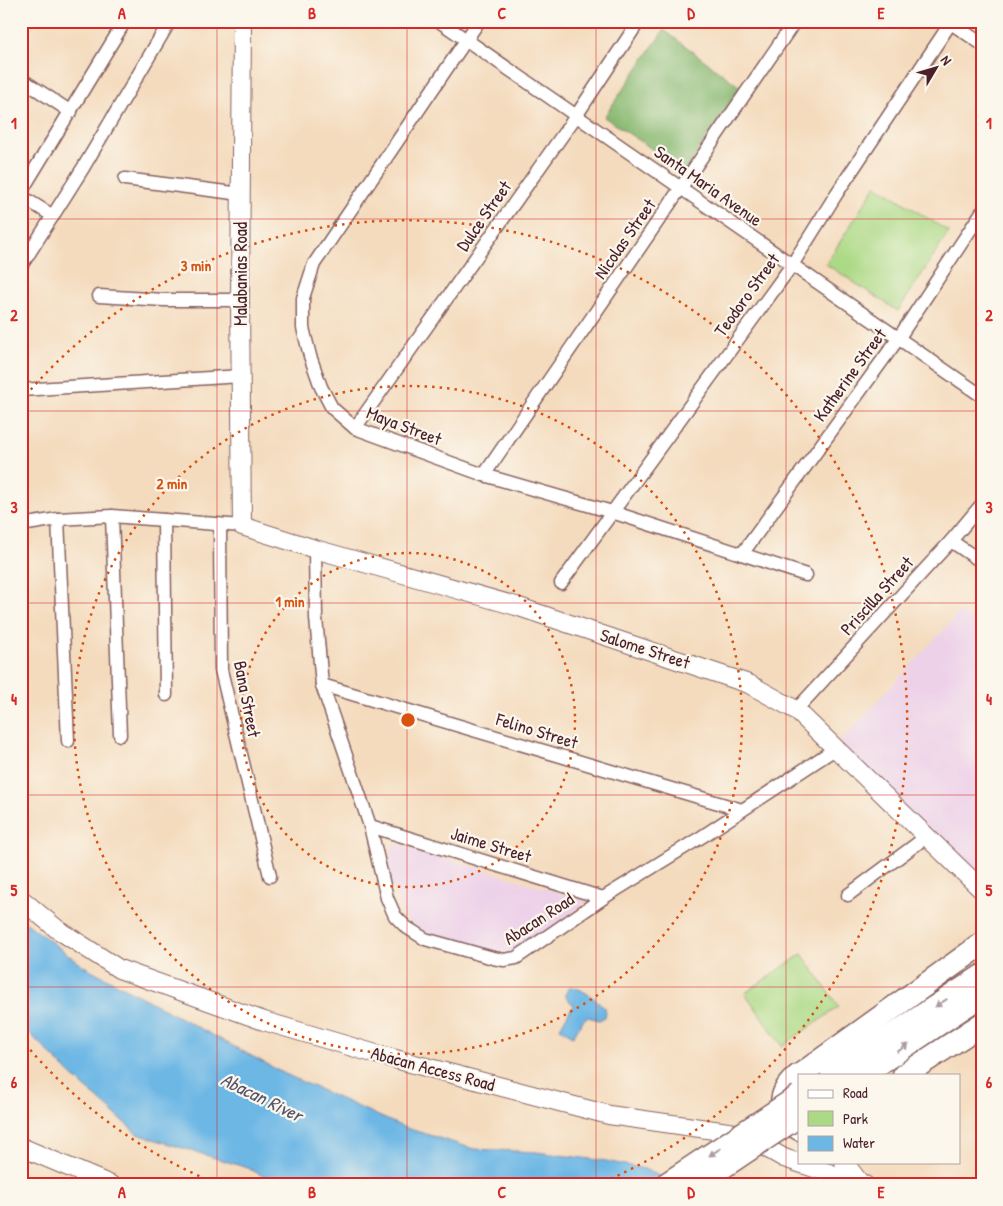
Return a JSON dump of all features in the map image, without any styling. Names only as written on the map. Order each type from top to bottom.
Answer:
[{"type":"highway","points":[[801,1074],[982,944]]},
{"type":"highway","points":[[834,1074],[982,976]]},
{"type":"highway","points":[[864,1074],[982,995]]},
{"type":"highway","points":[[906,1074],[982,1024]]},
{"type":"highway","points":[[798,1077],[785,1088],[790,1098],[786,1115],[798,1128]]},
{"type":"highway","points":[[665,1185],[790,1098]]},
{"type":"highway","points":[[696,1185],[798,1117]]},
{"type":"main road","name":"Malabanias Road","points":[[242,21],[240,300],[242,526]]},
{"type":"main road","name":"Salome Street","points":[[242,526],[315,550],[516,606],[749,684],[796,710],[982,890]]},
{"type":"main road","name":"Abacan Access Road","points":[[21,899],[57,929],[120,969],[264,1021],[376,1054],[609,1115],[728,1131],[754,1139],[784,1158],[798,1163]]},
{"type":"main road","points":[[728,1131],[790,1098]]},
{"type":"main road","points":[[21,1148],[111,1185]]},
{"type":"main road","name":"Abacan Access Road","points":[[802,1164],[862,1184]]},
{"type":"main road","points":[[846,1164],[862,1184]]},
{"type":"street","points":[[21,192],[125,21]]},
{"type":"street","points":[[21,266],[170,21]]},
{"type":"street","name":"Santa Maria Avenue","points":[[439,21],[982,396]]},
{"type":"street","name":"Maya Street","points":[[479,21],[314,264],[303,298],[303,328],[321,387],[332,408],[355,428],[484,475],[612,512],[806,576]]},
{"type":"street","name":"Dulce Street","points":[[355,428],[576,116],[639,21]]},
{"type":"street","name":"Nicolas Street","points":[[484,475],[795,21]]},
{"type":"street","points":[[950,22],[982,44]]},
{"type":"street","name":"Teodoro Street","points":[[561,583],[792,265],[836,193],[950,22]]},
{"type":"street","points":[[21,79],[71,112]]},
{"type":"street","points":[[124,179],[241,194]]},
{"type":"street","points":[[21,196],[53,216]]},
{"type":"street","name":"Katherine Street","points":[[742,554],[898,339],[982,212]]},
{"type":"street","points":[[99,296],[164,300],[240,300]]},
{"type":"street","points":[[21,390],[241,376]]},
{"type":"street","name":"Priscilla Street","points":[[796,710],[951,541],[982,504]]},
{"type":"street","points":[[21,525],[58,519],[112,516],[242,526]]},
{"type":"street","points":[[112,516],[120,735]]},
{"type":"street","points":[[58,519],[68,741]]},
{"type":"street","points":[[164,520],[166,695]]},
{"type":"street","name":"Bana Street","points":[[220,525],[221,670],[270,876]]},
{"type":"street","points":[[951,541],[982,562]]},
{"type":"street","name":"Abacan Road","points":[[315,550],[316,618],[322,685],[370,826],[378,869],[387,898],[395,916],[406,927],[425,939],[493,958],[504,960],[516,958],[603,898],[835,749]]},
{"type":"street","name":"Felino Street","points":[[322,685],[742,810]]},
{"type":"street","name":"Jaime Street","points":[[370,826],[603,898]]},
{"type":"street","points":[[848,895],[926,837]]},
{"type":"shaded area","points":[[960,612],[982,624],[982,886],[837,745]]},
{"type":"shaded area","points":[[394,843],[587,901],[525,951],[503,959],[425,933],[404,918],[387,870]]},
{"type":"green space","points":[[664,30],[740,87],[685,171],[604,117]]},
{"type":"green space","points":[[876,185],[949,232],[898,311],[826,264]]},
{"type":"green space","points":[[802,954],[839,1007],[782,1046],[745,993]]},
{"type":"water","name":"Abacan River","points":[[21,919],[82,965],[285,1074],[403,1127],[474,1149],[536,1152],[606,1161],[644,1169],[680,1185],[280,1185],[248,1168],[137,1134],[70,1074],[21,1025]]},
{"type":"water","points":[[569,987],[590,995],[606,1011],[605,1017],[599,1020],[588,1017],[584,1019],[573,1036],[560,1028],[573,1005],[565,995]]}]
